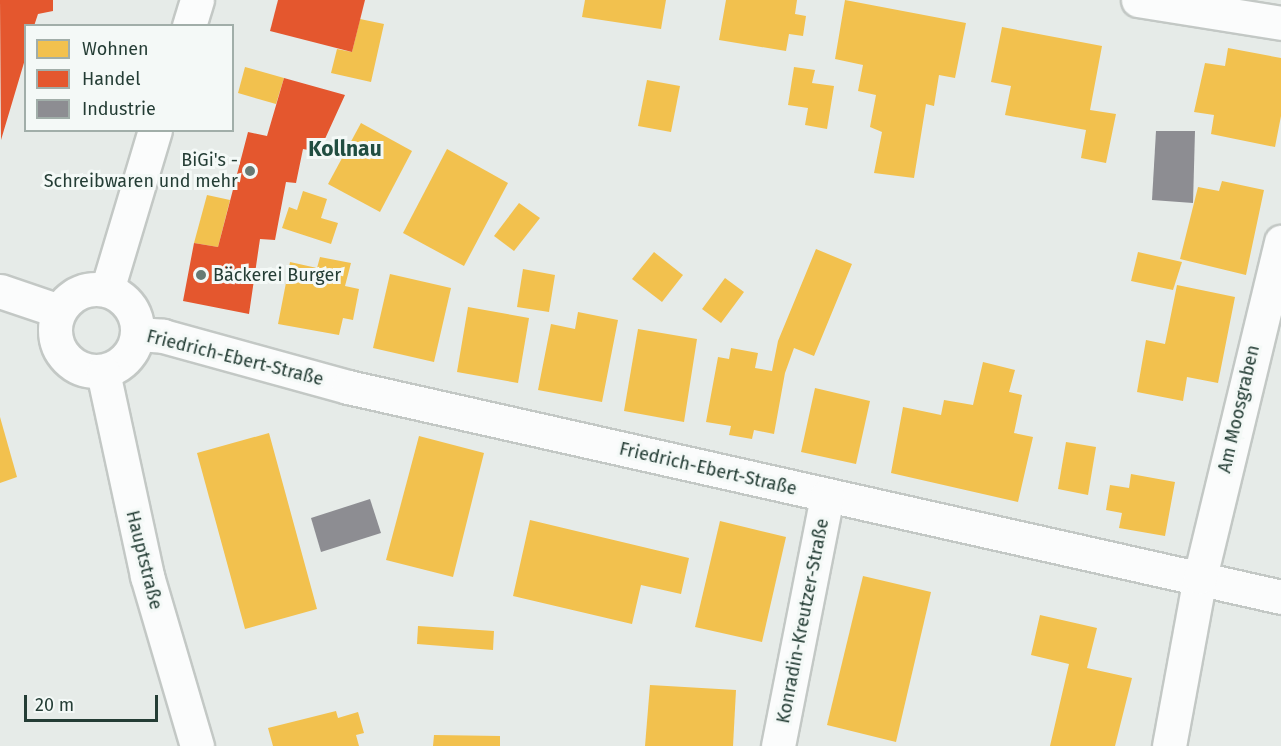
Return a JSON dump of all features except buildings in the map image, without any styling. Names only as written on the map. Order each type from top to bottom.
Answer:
[{"type":"street","points":[[190,24],[197,0]]},
{"type":"street","points":[[1138,0],[1281,22]]},
{"type":"street","points":[[107,290],[154,132]]},
{"type":"street","name":"Am Moosgraben","points":[[1169,746],[1200,577],[1281,242]]},
{"type":"street","points":[[88,289],[107,290],[132,308],[138,333],[131,354],[118,366],[103,372],[80,369],[62,355],[54,334],[59,311],[71,297],[88,289]]},
{"type":"street","points":[[0,291],[59,311]]},
{"type":"street","name":"Friedrich-Ebert-Straße","points":[[138,333],[164,336],[348,387],[1281,597]]},
{"type":"street","name":"Hauptstraße","points":[[103,372],[147,576],[197,746]]},
{"type":"street","name":"Konradin-Kreutzer-Straße","points":[[778,746],[827,496]]},
{"type":"place","name":"BiGi's - Schreibwaren und mehr","points":[[250,171]]},
{"type":"place","name":"Bäckerei Burger","points":[[201,275]]},
{"type":"district","name":"Kollnau","points":[[345,149]]}]
